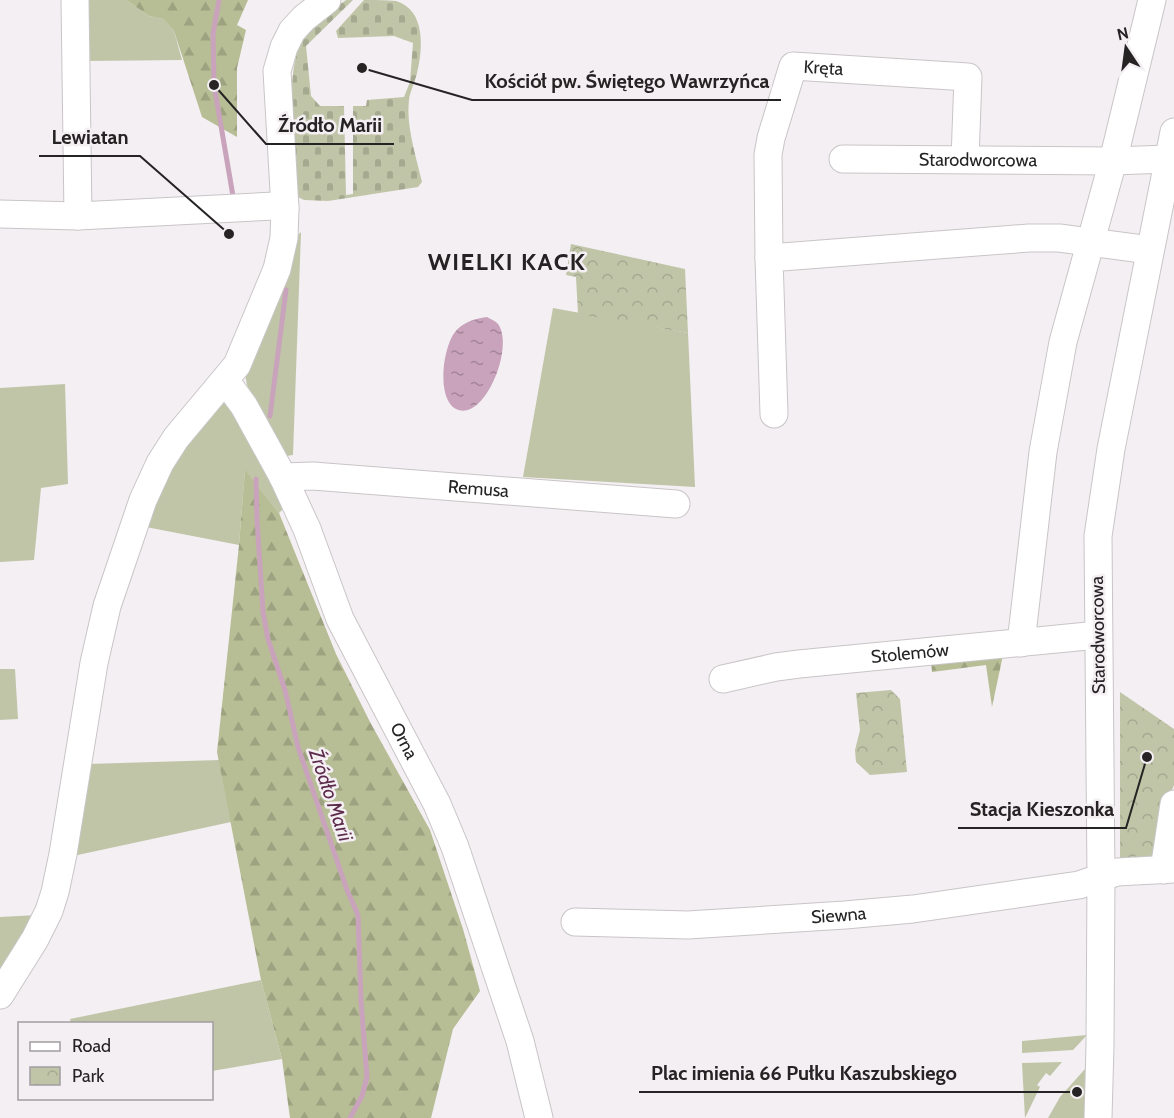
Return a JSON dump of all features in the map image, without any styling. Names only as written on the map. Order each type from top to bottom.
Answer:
[{"type":"street","points":[[75,0],[78,216]]},
{"type":"street","points":[[0,995],[50,911],[63,854],[94,663],[107,606],[143,500],[160,463],[176,438],[237,364],[277,269],[284,238],[285,208],[277,71],[284,47],[292,31],[327,0]]},
{"type":"street","points":[[1021,642],[1043,452],[1063,342],[1113,161],[1152,0]]},
{"type":"street","name":"Kręta","points":[[774,414],[768,155],[793,66],[968,77],[965,159]]},
{"type":"street","name":"Starodworcowa","points":[[1098,1118],[1101,878],[1097,561],[1101,512],[1174,132]]},
{"type":"street","name":"Starodworcowa","points":[[843,159],[1113,161],[1168,159]]},
{"type":"street","points":[[0,214],[78,216],[275,206],[285,208]]},
{"type":"street","points":[[769,258],[1029,238],[1059,238],[1150,250]]},
{"type":"street","name":"Orna","points":[[225,380],[244,406],[283,477],[307,530],[340,619],[436,804],[455,847],[520,1041],[539,1118]]},
{"type":"street","name":"Remusa","points":[[283,477],[313,476],[676,504]]},
{"type":"street","name":"Stolemów","points":[[723,679],[799,664],[1098,635]]},
{"type":"street","points":[[1169,870],[1174,804]]},
{"type":"street","name":"Siewna","points":[[575,922],[688,925],[845,915],[913,909],[1079,885],[1117,872],[1169,870]]},
{"type":"green space","points":[[85,0],[126,0],[149,16],[163,19],[174,31],[182,60],[86,61]]},
{"type":"green space","points":[[126,0],[248,0],[237,25],[246,30],[237,68],[237,137],[202,117],[174,31],[163,19],[149,16]]},
{"type":"green space","points":[[346,0],[353,0],[306,46],[311,96],[320,106],[344,106],[346,195],[353,194],[353,106],[366,106],[367,100],[404,97],[410,82],[413,43],[394,36],[338,38],[336,31],[364,0],[396,1],[406,6],[417,21],[420,31],[420,53],[408,110],[412,141],[422,182],[418,187],[328,201],[304,200],[295,193],[292,96],[295,59],[308,32]]},
{"type":"green space","points":[[301,232],[293,455],[286,456],[247,385],[245,374],[297,236]]},
{"type":"green space","points":[[571,244],[685,269],[688,333],[578,314],[576,277],[566,275]]},
{"type":"green space","points":[[553,308],[688,333],[695,487],[523,477]]},
{"type":"green space","points":[[65,384],[68,484],[41,488],[34,560],[0,562],[0,388]]},
{"type":"green space","points":[[224,403],[237,411],[286,506],[279,513],[245,471],[239,545],[146,527],[159,488],[171,466],[206,418]]},
{"type":"green space","points":[[245,470],[279,513],[336,654],[370,722],[430,830],[463,929],[480,991],[453,1029],[431,1118],[290,1118],[282,1059],[261,980],[217,752]]},
{"type":"green space","points":[[1003,655],[992,707],[986,665],[932,672],[931,661]]},
{"type":"green space","points":[[0,669],[15,669],[18,719],[0,720]]},
{"type":"green space","points":[[891,690],[900,699],[907,772],[870,775],[856,762],[855,750],[860,730],[856,693]]},
{"type":"green space","points":[[1120,692],[1174,729],[1174,785],[1164,809],[1159,855],[1120,864]]},
{"type":"green space","points":[[219,760],[231,822],[73,856],[88,764]]},
{"type":"green space","points":[[38,915],[0,978],[0,917]]},
{"type":"green space","points":[[261,980],[282,1059],[213,1071],[213,1022],[71,1022],[70,1019]]},
{"type":"green space","points":[[1087,1035],[1073,1050],[1022,1053],[1022,1041]]},
{"type":"green space","points":[[1062,1062],[1050,1076],[1046,1073],[1037,1085],[1040,1087],[1025,1118],[1022,1063]]},
{"type":"green space","points":[[1085,1069],[1089,1071],[1088,1118],[1048,1118],[1060,1097]]},
{"type":"water","points":[[487,317],[498,324],[502,335],[503,349],[500,365],[486,394],[477,405],[467,410],[456,409],[446,395],[444,384],[447,349],[455,332],[465,323]]},
{"type":"waterway","name":"Źródło Marii","points":[[219,0],[213,34],[214,85],[233,196]]},
{"type":"waterway","name":"Źródło Marii","points":[[270,416],[286,290]]},
{"type":"waterway","name":"Źródło Marii","points":[[256,479],[263,612],[268,639],[285,690],[298,747],[347,890],[358,915],[367,1077],[362,1096],[350,1118]]},
{"type":"place","name":"Kościół pw. Świętego Wawrzyńca","points":[[362,68]]},
{"type":"place","name":"Źródło Marii","points":[[214,85]]},
{"type":"place","name":"Lewiatan","points":[[229,234]]},
{"type":"place","name":"Stacja Kieszonka","points":[[1147,757]]},
{"type":"place","name":"Plac imienia 66 Pułku Kaszubskiego","points":[[1077,1092]]},
{"type":"district","name":"WIELKI KACK","points":[[507,262]]}]
